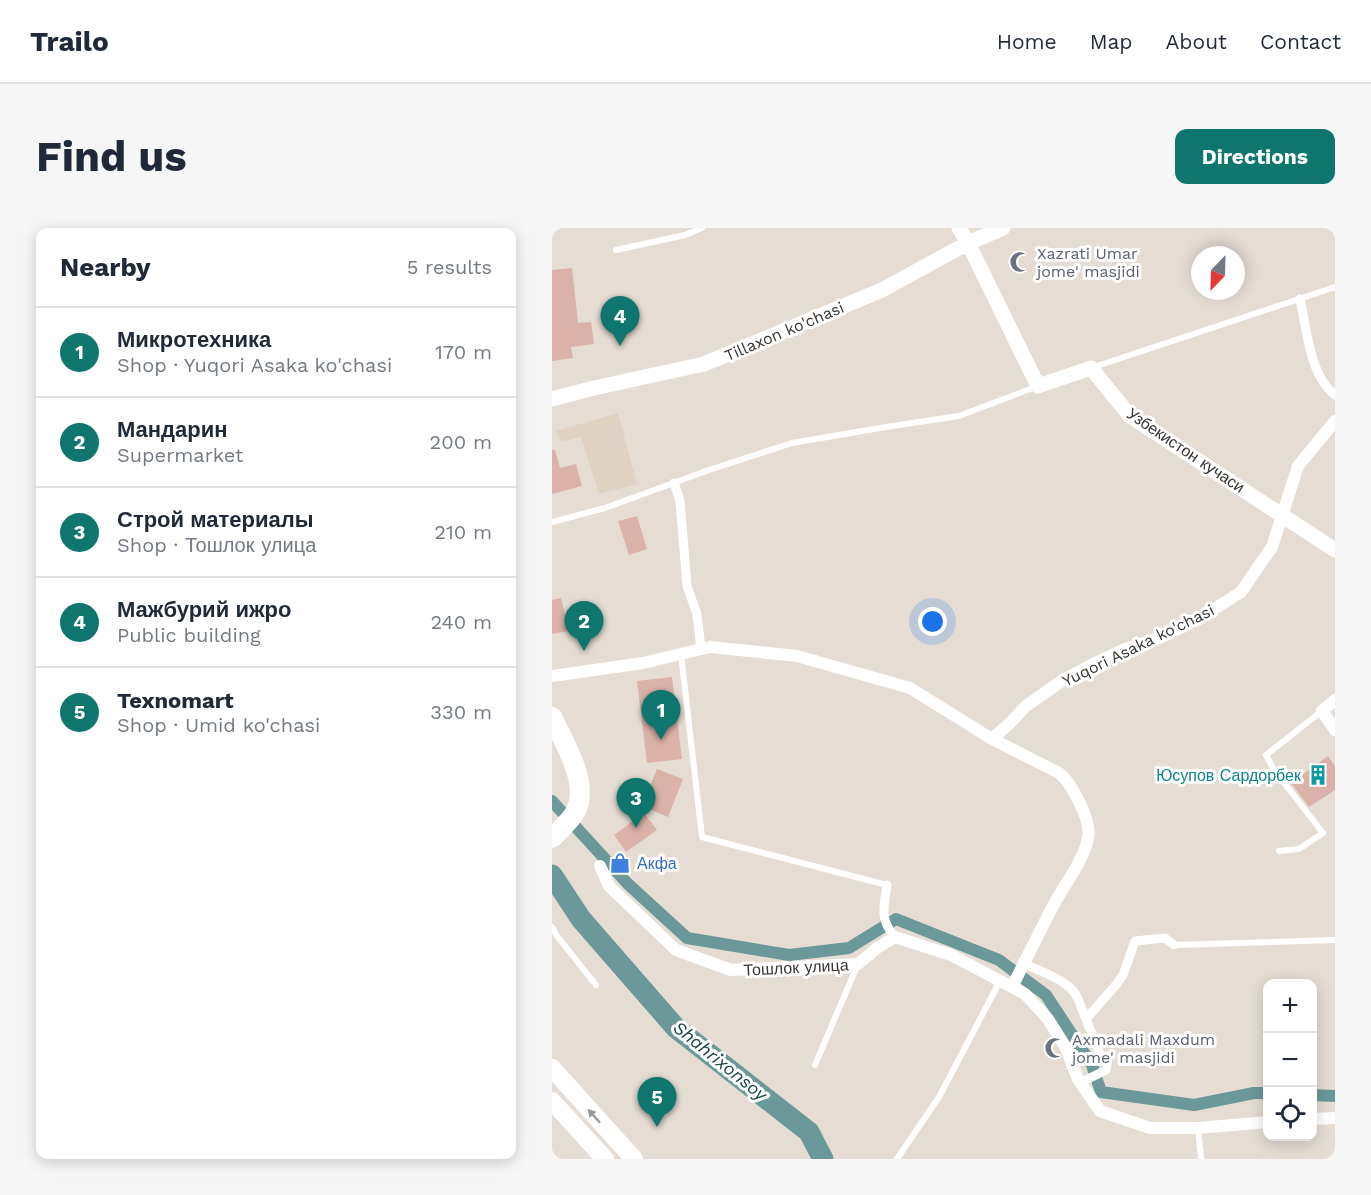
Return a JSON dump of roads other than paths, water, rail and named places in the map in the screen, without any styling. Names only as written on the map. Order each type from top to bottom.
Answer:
[{"type":"highway","points":[[552,717],[574,766],[580,791],[575,813],[552,838]]},
{"type":"main road","points":[[552,1068],[634,1159]]},
{"type":"main road","points":[[552,1101],[605,1159]]},
{"type":"street","points":[[959,228],[1038,386],[1091,368]]},
{"type":"street","name":"Tillaxon ko'chasi","points":[[552,399],[704,364],[882,290],[968,243],[1003,228]]},
{"type":"street","points":[[1300,299],[1315,368],[1328,390],[1335,395]]},
{"type":"street","name":"Узбекистон кучаси","points":[[1091,368],[1130,416],[1335,550]]},
{"type":"street","name":"Yuqori Asaka ko'chasi","points":[[992,739],[1026,706],[1063,680],[1125,649],[1157,639],[1200,618],[1241,592],[1272,547],[1298,466],[1335,421]]},
{"type":"street","points":[[674,483],[680,501],[687,586],[697,614],[701,649]]},
{"type":"street","points":[[552,676],[643,663],[710,647],[797,656],[910,688],[992,739],[1059,773],[1065,778],[1083,811],[1089,836],[1083,853],[1012,986]]},
{"type":"street","points":[[1335,700],[1322,711],[1335,730]]},
{"type":"street","name":"Тошлок улица","points":[[600,866],[609,886],[676,950],[731,970],[858,964],[877,948],[889,930]]},
{"type":"street","points":[[887,885],[889,930],[951,955],[1025,994],[1048,1019],[1066,1048],[1080,1083],[1100,1111],[1150,1128],[1198,1128],[1263,1122]]},
{"type":"street","points":[[1086,1019],[1123,975],[1135,941],[1165,938],[1174,945]]},
{"type":"street","points":[[1024,964],[1040,970],[1074,992],[1107,1064],[1106,1070],[1080,1083]]},
{"type":"street","points":[[1317,1119],[1335,1118]]},
{"type":"lane","points":[[672,228],[673,237]]},
{"type":"lane","points":[[616,250],[702,228]]},
{"type":"lane","points":[[1091,368],[1335,287]]},
{"type":"lane","points":[[552,522],[605,508],[792,443],[958,416],[1038,386]]},
{"type":"lane","points":[[681,654],[702,837],[887,885]]},
{"type":"lane","points":[[1279,851],[1299,849],[1323,833],[1274,770],[1266,754],[1322,711]]},
{"type":"lane","points":[[552,927],[596,985]]},
{"type":"lane","points":[[1174,945],[1335,940]]},
{"type":"lane","points":[[815,1065],[858,964]]},
{"type":"lane","points":[[897,1159],[939,1097],[1000,980]]},
{"type":"lane","points":[[1198,1128],[1201,1159]]},
{"type":"waterway","points":[[552,801],[628,884],[687,938],[789,955],[849,948],[896,919],[999,960],[1046,995],[1092,1065],[1101,1092],[1194,1105],[1263,1093]]},
{"type":"waterway","name":"Shahrixonsoy","points":[[552,875],[581,919],[676,1028],[809,1132],[823,1159]]},
{"type":"waterway","points":[[1317,1095],[1335,1096]]},
{"type":"place","name":"Xazrati Umar jome' masjidi","points":[[1020,262]]},
{"type":"place","name":"Мажбурий ижро","points":[[620,346]]},
{"type":"place","name":"Мандарин","points":[[584,651]]},
{"type":"place","name":"Микротехника","points":[[661,740]]},
{"type":"place","name":"Юсупов Сардорбек","points":[[1318,775]]},
{"type":"place","name":"Строй материалы","points":[[636,828]]},
{"type":"place","name":"Акфа","points":[[620,863]]},
{"type":"place","name":"Axmadali Maxdum jome' masjidi","points":[[1055,1048]]},
{"type":"place","name":"Texnomart","points":[[657,1127]]}]
